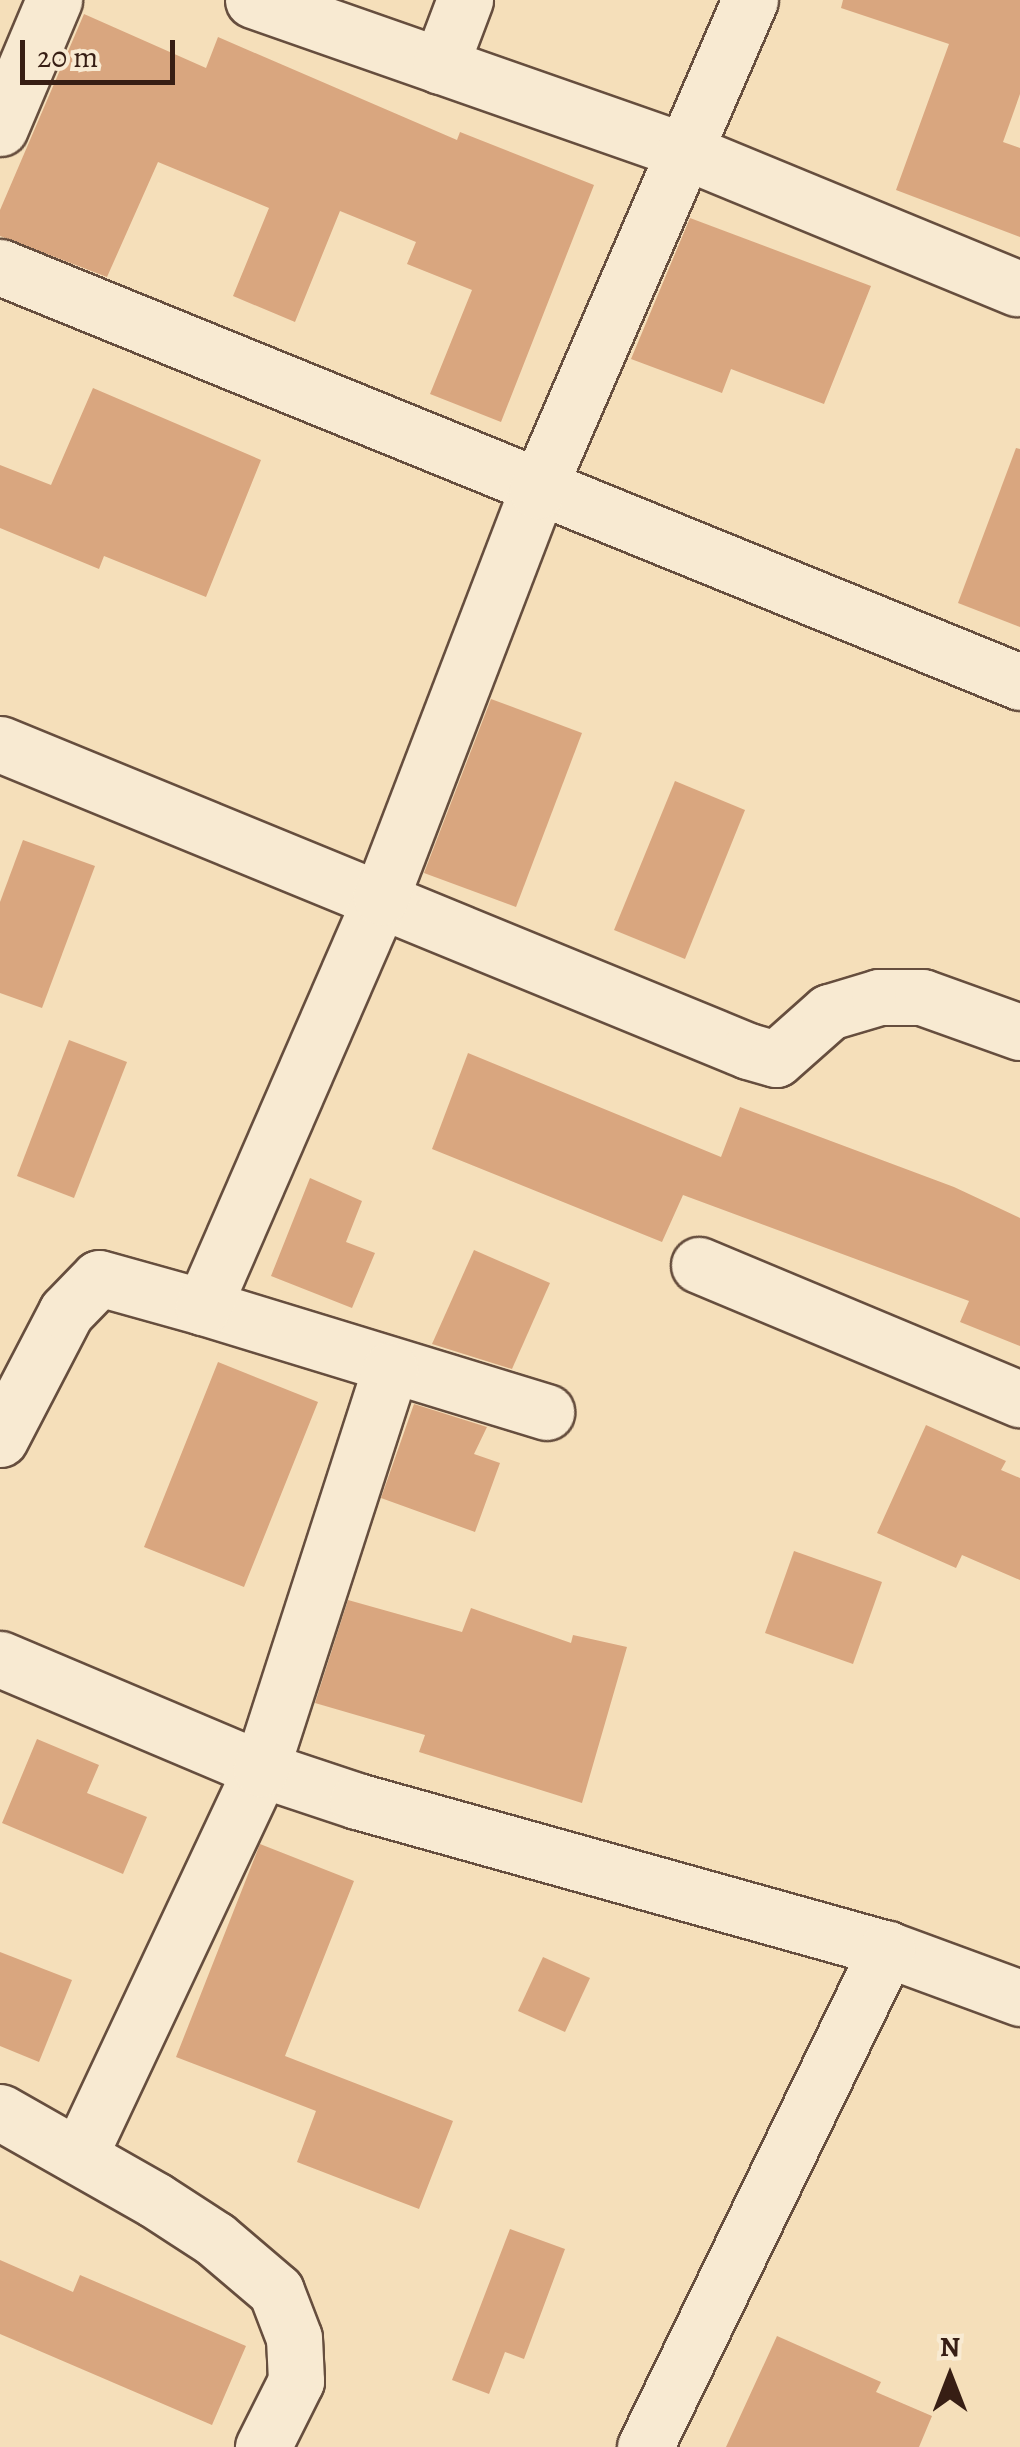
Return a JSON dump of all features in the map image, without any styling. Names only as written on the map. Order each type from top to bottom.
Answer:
[{"type":"street","points":[[0,128],[54,0]]},
{"type":"street","points":[[253,0],[684,151],[1017,288]]},
{"type":"street","points":[[440,66],[466,0]]},
{"type":"street","points":[[203,1308],[380,897],[537,491],[750,0]]},
{"type":"street","points":[[0,267],[537,491],[1020,682]]},
{"type":"street","points":[[0,744],[776,1059],[830,1012],[879,997],[922,997],[1020,1032]]},
{"type":"street","points":[[699,1266],[1020,1400]]},
{"type":"street","points":[[0,1439],[66,1312],[100,1278],[390,1369],[546,1412]]},
{"type":"street","points":[[80,2154],[261,1768],[390,1369]]},
{"type":"street","points":[[0,1659],[261,1768],[356,1801],[887,1948],[1020,1998]]},
{"type":"street","points":[[645,2447],[887,1948]]},
{"type":"street","points":[[0,2112],[80,2154],[215,2239],[276,2291],[294,2338],[296,2381],[263,2447]]},
{"type":"building","points":[[843,0],[1020,0],[1020,94],[1003,142],[1020,148],[1020,237],[896,190],[949,44],[841,8]]},
{"type":"building","points":[[84,14],[206,68],[218,37],[457,140],[460,132],[594,185],[501,422],[430,394],[472,290],[407,264],[416,242],[340,211],[295,322],[233,296],[269,208],[158,162],[107,277],[0,236],[0,210]]},
{"type":"building","points":[[690,218],[871,286],[824,404],[731,369],[722,393],[631,359]]},
{"type":"building","points":[[93,388],[261,460],[206,597],[104,556],[99,569],[0,528],[0,465],[51,485]]},
{"type":"building","points":[[1016,448],[1020,449],[1020,627],[958,603]]},
{"type":"building","points":[[491,699],[582,733],[516,907],[424,873]]},
{"type":"building","points":[[675,781],[745,810],[685,959],[614,930]]},
{"type":"building","points":[[23,840],[95,866],[42,1008],[0,993],[0,902]]},
{"type":"building","points":[[69,1040],[127,1062],[74,1198],[17,1176]]},
{"type":"building","points":[[468,1053],[721,1157],[740,1107],[954,1187],[1020,1218],[1020,1346],[960,1322],[969,1301],[683,1195],[662,1242],[432,1149]]},
{"type":"building","points":[[310,1178],[362,1201],[346,1242],[375,1253],[352,1308],[271,1276]]},
{"type":"building","points":[[474,1250],[550,1283],[512,1369],[432,1344]]},
{"type":"building","points":[[218,1362],[318,1402],[244,1587],[144,1547]]},
{"type":"building","points":[[414,1404],[487,1427],[474,1454],[500,1463],[475,1532],[381,1498]]},
{"type":"building","points":[[926,1425],[1006,1461],[1001,1470],[1020,1478],[1020,1580],[962,1555],[956,1568],[877,1533]]},
{"type":"building","points":[[794,1551],[882,1582],[853,1664],[765,1633]]},
{"type":"building","points":[[348,1600],[462,1632],[471,1608],[571,1643],[573,1635],[627,1647],[582,1803],[419,1752],[425,1735],[315,1703]]},
{"type":"building","points":[[37,1739],[99,1765],[87,1793],[147,1817],[123,1874],[2,1823]]},
{"type":"building","points":[[260,1844],[354,1881],[285,2056],[453,2121],[419,2209],[297,2162],[316,2111],[176,2057]]},
{"type":"building","points":[[0,1952],[72,1980],[39,2062],[0,2046]]},
{"type":"building","points":[[543,1957],[590,1978],[565,2032],[518,2011]]},
{"type":"building","points":[[510,2229],[565,2249],[524,2359],[505,2352],[489,2394],[452,2380]]},
{"type":"building","points":[[0,2260],[73,2292],[80,2275],[246,2346],[212,2425],[0,2334]]},
{"type":"building","points":[[777,2336],[881,2382],[876,2392],[932,2416],[919,2447],[726,2447]]}]
